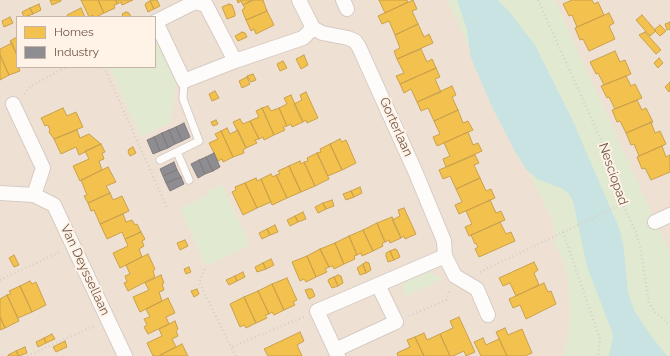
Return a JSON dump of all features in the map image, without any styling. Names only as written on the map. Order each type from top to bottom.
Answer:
[{"type":"street","points":[[156,24],[184,81],[235,61],[303,38],[313,28],[299,0]]},
{"type":"street","points":[[156,22],[195,2],[206,5],[235,61]]},
{"type":"street","name":"Gorterlaan","points":[[313,28],[322,33],[348,38],[355,42],[359,47],[418,178],[444,241],[445,256],[455,276]]},
{"type":"street","points":[[13,104],[43,168],[34,195]]},
{"type":"street","name":"Van Deyssellaan","points":[[0,193],[34,195],[54,205],[125,356]]},
{"type":"street","points":[[655,222],[670,215]]},
{"type":"street","points":[[378,285],[396,322],[336,353],[317,311],[445,256]]},
{"type":"street","points":[[455,276],[477,289],[488,314]]},
{"type":"lane","points":[[160,160],[199,141],[183,99],[184,81]]},
{"type":"lane","points":[[176,152],[189,180]]},
{"type":"path","name":"Nesciopad","points":[[538,0],[611,162],[614,186],[635,230],[640,246],[649,303],[670,325]]},
{"type":"path","points":[[13,104],[18,102],[31,86],[64,68]]},
{"type":"path","points":[[104,68],[168,210]]},
{"type":"path","points":[[396,322],[446,300],[455,276],[475,275],[622,204]]},
{"type":"path","points":[[563,232],[600,339],[598,356]]},
{"type":"path","points":[[0,280],[74,246]]},
{"type":"path","points":[[205,269],[200,282],[236,356]]},
{"type":"path","points":[[231,347],[317,311]]},
{"type":"path","points":[[27,356],[108,320]]},
{"type":"shaded area","points":[[0,0],[670,0],[670,356],[0,356]]},
{"type":"green space","points":[[447,0],[555,0],[670,254],[670,356],[563,356],[568,338],[570,315],[568,280],[564,262],[553,239],[557,238],[552,220]]},
{"type":"green space","points":[[156,36],[158,37],[176,81],[171,122],[141,137],[109,68],[156,68]]},
{"type":"green space","points":[[222,185],[250,245],[208,265],[205,264],[180,208],[209,195],[207,191]]},
{"type":"green space","points":[[428,272],[443,279],[406,296],[401,284]]},
{"type":"water","points":[[457,0],[498,0],[508,10],[535,45],[572,119],[620,230],[624,250],[628,293],[635,312],[667,356],[609,356],[613,336],[587,267],[573,201],[569,194],[563,189],[537,179],[526,169],[516,153],[493,109],[473,63],[470,54],[467,30]]},
{"type":"building: Homes","points":[[50,0],[61,0],[61,1],[52,5]]},
{"type":"building: Homes","points":[[81,0],[98,0],[104,13],[98,16],[89,16]]},
{"type":"building: Homes","points":[[98,0],[116,0],[117,4],[114,5],[115,8],[104,13]]},
{"type":"building: Homes","points":[[116,0],[133,0],[122,5],[121,2],[117,4]]},
{"type":"building: Homes","points":[[157,0],[160,6],[154,9],[150,1]]},
{"type":"building: Homes","points":[[237,0],[253,0],[243,5],[241,1],[238,3]]},
{"type":"building: Homes","points":[[253,0],[263,0],[267,11],[246,20],[242,10],[245,8],[243,5]]},
{"type":"building: Homes","points":[[379,0],[407,0],[408,2],[385,13]]},
{"type":"building: Homes","points":[[413,0],[417,9],[412,11],[418,24],[395,35],[389,21],[382,24],[378,16]]},
{"type":"building: Homes","points":[[572,0],[592,0],[594,4],[598,2],[604,15],[577,27],[572,15],[569,16],[563,4]]},
{"type":"building: Homes","points":[[150,1],[154,9],[148,12],[145,5]]},
{"type":"building: Homes","points":[[39,4],[41,10],[33,14],[30,8]]},
{"type":"building: Homes","points":[[229,4],[232,5],[235,16],[227,19],[222,7]]},
{"type":"building: Homes","points":[[30,8],[33,14],[24,16],[22,12]]},
{"type":"building: Homes","points":[[81,8],[85,16],[68,16]]},
{"type":"building: Homes","points":[[267,11],[274,25],[256,34],[254,29],[251,31],[246,20]]},
{"type":"building: Homes","points":[[126,12],[129,13],[130,16],[123,16],[122,14]]},
{"type":"building: Homes","points":[[609,13],[614,23],[609,26],[615,39],[589,51],[583,39],[580,40],[575,28]]},
{"type":"building: Homes","points":[[642,15],[656,31],[650,36],[636,20]]},
{"type":"building: Homes","points":[[10,17],[13,23],[4,27],[2,21]]},
{"type":"building: Homes","points":[[670,22],[670,29],[667,30],[665,24]]},
{"type":"building: Homes","points":[[418,24],[424,37],[429,34],[433,43],[397,59],[394,51],[400,48],[395,35]]},
{"type":"building: Homes","points":[[660,25],[666,31],[660,36],[654,30]]},
{"type":"building: Homes","points":[[242,32],[245,33],[247,37],[238,41],[235,36]]},
{"type":"building: Homes","points":[[645,32],[661,50],[656,54],[639,35]]},
{"type":"building: Homes","points":[[16,38],[16,53],[10,41]]},
{"type":"building: Homes","points":[[12,43],[16,53],[16,68],[19,68],[20,71],[9,75],[0,55],[0,49]]},
{"type":"building: Homes","points":[[421,49],[427,62],[432,59],[436,68],[400,84],[396,76],[404,73],[397,59]]},
{"type":"building: Homes","points":[[615,51],[620,62],[625,60],[631,74],[604,85],[590,62]]},
{"type":"building: Homes","points":[[0,55],[9,75],[0,80]]},
{"type":"building: Homes","points":[[304,55],[308,65],[301,69],[296,59]]},
{"type":"building: Homes","points":[[659,58],[663,63],[658,68],[654,63]]},
{"type":"building: Homes","points":[[283,61],[287,68],[280,71],[277,64]]},
{"type":"building: Homes","points":[[436,68],[440,77],[435,79],[441,92],[417,102],[411,89],[404,93],[400,84]]},
{"type":"building: Homes","points":[[253,74],[256,80],[251,82],[247,76]]},
{"type":"building: Homes","points":[[626,76],[631,86],[635,84],[642,98],[615,109],[601,86]]},
{"type":"building: Homes","points":[[247,77],[250,84],[242,88],[239,81]]},
{"type":"building: Homes","points":[[670,82],[670,91],[669,92],[665,87]]},
{"type":"building: Homes","points":[[452,86],[456,95],[452,97],[458,110],[434,121],[428,108],[421,111],[417,102]]},
{"type":"building: Homes","points":[[215,91],[219,98],[212,101],[209,94]]},
{"type":"building: Homes","points":[[306,92],[318,118],[307,123],[306,120],[303,122],[294,104],[302,100],[300,95]]},
{"type":"building: Homes","points":[[291,95],[303,122],[292,127],[291,124],[287,126],[279,108],[287,104],[284,98]]},
{"type":"building: Homes","points":[[637,100],[642,110],[646,108],[653,122],[626,133],[620,121],[617,122],[612,110]]},
{"type":"building: Homes","points":[[268,106],[271,111],[279,108],[287,126],[283,127],[285,130],[274,135],[262,108]]},
{"type":"building: Homes","points":[[63,108],[67,116],[76,112],[83,127],[54,139],[49,132],[50,130],[48,125],[45,126],[41,118]]},
{"type":"building: Homes","points":[[262,108],[274,135],[264,140],[263,137],[259,139],[250,121],[259,117],[256,111]]},
{"type":"building: Homes","points":[[458,110],[463,123],[468,121],[473,130],[437,146],[433,137],[440,134],[434,121]]},
{"type":"building: Homes","points":[[240,119],[243,124],[250,121],[259,139],[255,140],[257,143],[246,148],[233,122]]},
{"type":"building: Homes","points":[[216,120],[218,124],[213,126],[211,122]]},
{"type":"building: Homes","points":[[651,122],[655,133],[660,131],[666,144],[639,156],[634,144],[631,145],[626,133]]},
{"type":"building: Homes","points":[[227,128],[230,134],[238,130],[246,148],[243,150],[244,153],[233,157],[221,131]]},
{"type":"building: Homes","points":[[77,130],[80,138],[89,134],[101,144],[79,155],[76,147],[61,154],[54,139]]},
{"type":"building: Homes","points":[[221,131],[233,157],[223,162],[222,159],[218,161],[209,143],[218,139],[215,134]]},
{"type":"building: Homes","points":[[468,132],[473,145],[478,143],[482,151],[446,167],[443,159],[450,156],[444,143]]},
{"type":"building: Homes","points":[[340,139],[342,142],[346,140],[356,163],[342,170],[330,144]]},
{"type":"building: Homes","points":[[101,144],[105,152],[102,153],[104,159],[99,161],[102,170],[80,181],[73,166],[89,159],[85,151]]},
{"type":"building: Homes","points":[[330,144],[342,170],[328,176],[317,153],[321,152],[320,149]]},
{"type":"building: Homes","points":[[662,146],[666,157],[670,155],[670,172],[651,180],[645,168],[642,169],[637,157]]},
{"type":"building: Homes","points":[[133,147],[136,153],[130,156],[128,152],[129,149]]},
{"type":"building: Homes","points":[[317,153],[329,179],[315,186],[304,162],[308,161],[307,158]]},
{"type":"building: Homes","points":[[475,155],[479,163],[474,165],[480,178],[456,189],[450,176],[443,179],[439,170]]},
{"type":"building: Homes","points":[[300,161],[301,164],[304,162],[315,186],[301,192],[289,166]]},
{"type":"building: Homes","points":[[289,166],[301,192],[287,198],[276,175],[280,174],[278,171]]},
{"type":"building: Homes","points":[[108,167],[116,182],[106,186],[110,193],[88,203],[84,196],[87,195],[81,180]]},
{"type":"building: Homes","points":[[271,174],[273,177],[276,175],[287,198],[272,205],[261,179]]},
{"type":"building: Homes","points":[[256,178],[257,181],[261,179],[271,202],[257,208],[245,183]]},
{"type":"building: Homes","points":[[480,178],[486,191],[491,189],[495,198],[459,214],[455,205],[462,202],[456,189]]},
{"type":"building: Homes","points":[[245,183],[257,208],[243,215],[232,192],[236,190],[235,187]]},
{"type":"building: Homes","points":[[360,187],[362,193],[354,197],[351,191]]},
{"type":"building: Homes","points":[[351,191],[354,197],[346,200],[343,194]]},
{"type":"building: Homes","points":[[110,193],[113,200],[122,196],[129,211],[100,224],[94,210],[91,211],[88,203]]},
{"type":"building: Homes","points":[[332,200],[334,206],[326,209],[323,203]]},
{"type":"building: Homes","points":[[490,200],[496,213],[501,211],[505,220],[469,236],[465,227],[472,224],[466,211]]},
{"type":"building: Homes","points":[[323,203],[326,209],[318,213],[315,207]]},
{"type":"building: Homes","points":[[404,208],[416,234],[405,239],[404,236],[401,238],[392,220],[400,216],[398,210]]},
{"type":"building: Homes","points":[[303,212],[306,219],[298,222],[295,216]]},
{"type":"building: Homes","points":[[123,214],[126,222],[132,220],[135,225],[137,224],[141,232],[125,239],[122,232],[107,239],[100,224]]},
{"type":"building: Homes","points":[[295,216],[298,222],[290,226],[287,220]]},
{"type":"building: Homes","points":[[392,217],[401,238],[390,243],[389,240],[385,242],[377,223]]},
{"type":"building: Homes","points":[[500,222],[506,234],[511,232],[515,241],[479,257],[475,249],[478,247],[471,235]]},
{"type":"building: Homes","points":[[377,223],[385,242],[382,243],[383,246],[373,251],[363,230]]},
{"type":"building: Homes","points":[[275,225],[278,232],[270,235],[267,229]]},
{"type":"building: Homes","points":[[267,229],[270,235],[262,239],[259,233]]},
{"type":"building: Homes","points":[[363,230],[373,251],[362,256],[361,253],[357,255],[349,236]]},
{"type":"building: Homes","points":[[141,232],[145,239],[142,241],[144,246],[139,249],[142,257],[120,268],[113,253],[128,246],[125,239]]},
{"type":"building: Homes","points":[[349,236],[357,255],[354,256],[355,259],[344,264],[335,243]]},
{"type":"building: Homes","points":[[185,240],[188,246],[180,250],[177,243]]},
{"type":"building: Homes","points":[[335,243],[344,264],[334,269],[333,266],[329,267],[320,249]]},
{"type":"building: Homes","points":[[320,249],[329,267],[325,269],[327,272],[316,277],[307,256]]},
{"type":"building: Homes","points":[[395,249],[400,257],[394,260],[390,251]]},
{"type":"building: Homes","points":[[390,251],[394,260],[388,262],[386,253]]},
{"type":"building: Homes","points":[[148,254],[155,269],[153,271],[155,277],[128,291],[124,283],[127,282],[125,276],[130,274],[126,265]]},
{"type":"building: Homes","points":[[14,255],[19,265],[14,267],[9,258]]},
{"type":"building: Homes","points":[[307,256],[316,277],[306,282],[304,279],[300,281],[292,262]]},
{"type":"building: Homes","points":[[271,259],[274,265],[266,269],[263,263]]},
{"type":"building: Homes","points":[[366,262],[369,263],[371,270],[366,273],[363,264]]},
{"type":"building: Homes","points":[[534,262],[538,270],[534,273],[539,285],[516,296],[510,283],[503,286],[499,278]]},
{"type":"building: Homes","points":[[263,263],[266,269],[257,272],[255,267]]},
{"type":"building: Homes","points":[[363,264],[366,273],[360,275],[357,268]]},
{"type":"building: Homes","points":[[189,267],[191,272],[186,274],[184,269]]},
{"type":"building: Homes","points":[[243,272],[245,277],[237,281],[235,276]]},
{"type":"building: Homes","points":[[161,275],[164,283],[162,284],[164,290],[159,292],[162,301],[140,312],[133,297],[149,290],[145,283]]},
{"type":"building: Homes","points":[[338,275],[341,276],[343,283],[338,286],[334,277]]},
{"type":"building: Homes","points":[[235,276],[237,281],[229,285],[226,280]]},
{"type":"building: Homes","points":[[334,277],[338,286],[332,288],[328,281]]},
{"type":"building: Homes","points":[[287,278],[297,300],[293,302],[295,305],[284,310],[272,284]]},
{"type":"building: Homes","points":[[30,281],[32,284],[36,282],[46,305],[32,312],[20,286]]},
{"type":"building: Homes","points":[[544,283],[548,292],[551,291],[556,304],[526,319],[520,305],[513,308],[509,299]]},
{"type":"building: Homes","points":[[272,284],[284,310],[274,315],[272,312],[269,314],[258,291]]},
{"type":"building: Homes","points":[[20,286],[32,312],[18,318],[7,295],[11,294],[9,291]]},
{"type":"building: Homes","points":[[197,289],[199,294],[194,297],[191,291]]},
{"type":"building: Homes","points":[[312,289],[315,296],[309,299],[305,290]]},
{"type":"building: Homes","points":[[258,291],[269,314],[265,315],[267,318],[256,323],[244,297]]},
{"type":"building: Homes","points":[[7,295],[19,321],[5,328],[0,317],[0,299]]},
{"type":"building: Homes","points":[[244,297],[256,323],[246,328],[244,325],[240,327],[230,304]]},
{"type":"building: Homes","points":[[168,298],[175,313],[166,317],[169,324],[148,334],[144,327],[147,325],[144,319],[150,317],[146,309]]},
{"type":"building: Homes","points":[[0,317],[5,328],[0,330]]},
{"type":"building: Homes","points":[[459,317],[475,352],[466,356],[464,351],[450,356],[440,334],[453,328],[450,321]]},
{"type":"building: Homes","points":[[175,321],[178,329],[176,331],[178,336],[172,339],[176,347],[159,356],[153,356],[147,343],[162,336],[159,329]]},
{"type":"building: Homes","points":[[505,328],[508,335],[522,329],[532,353],[525,356],[507,356],[496,332]]},
{"type":"building: Homes","points":[[300,332],[304,341],[297,345],[302,356],[268,356],[264,349]]},
{"type":"building: Homes","points":[[424,333],[427,340],[440,334],[450,356],[424,356],[415,337]]},
{"type":"building: Homes","points":[[52,334],[55,339],[46,343],[44,338]]},
{"type":"building: Homes","points":[[415,337],[424,356],[398,356],[397,353],[410,347],[407,340]]},
{"type":"building: Homes","points":[[44,338],[46,343],[38,347],[36,342]]},
{"type":"building: Homes","points":[[483,338],[486,345],[499,339],[507,356],[481,356],[474,342]]},
{"type":"building: Homes","points":[[65,341],[67,347],[56,352],[53,347]]},
{"type":"building: Homes","points":[[182,344],[188,356],[160,356],[160,355]]},
{"type":"building: Homes","points":[[25,347],[27,353],[19,356],[16,351]]},
{"type":"building: Homes","points":[[16,351],[19,356],[8,356],[8,355]]},
{"type":"building: Industry","points":[[184,123],[190,137],[182,141],[176,127]]},
{"type":"building: Industry","points":[[176,127],[182,141],[175,144],[169,130]]},
{"type":"building: Industry","points":[[169,130],[175,144],[168,148],[162,133]]},
{"type":"building: Industry","points":[[162,133],[168,148],[160,151],[154,137]]},
{"type":"building: Industry","points":[[154,137],[160,151],[153,154],[147,140]]},
{"type":"building: Industry","points":[[214,153],[220,167],[213,171],[206,157]]},
{"type":"building: Industry","points":[[206,157],[213,171],[205,174],[199,160]]},
{"type":"building: Industry","points":[[199,160],[205,174],[198,178],[191,164]]},
{"type":"building: Industry","points":[[174,162],[177,170],[163,176],[160,169]]},
{"type":"building: Industry","points":[[177,170],[181,177],[166,183],[163,176]]},
{"type":"building: Industry","points":[[181,177],[184,184],[170,191],[166,183]]}]
